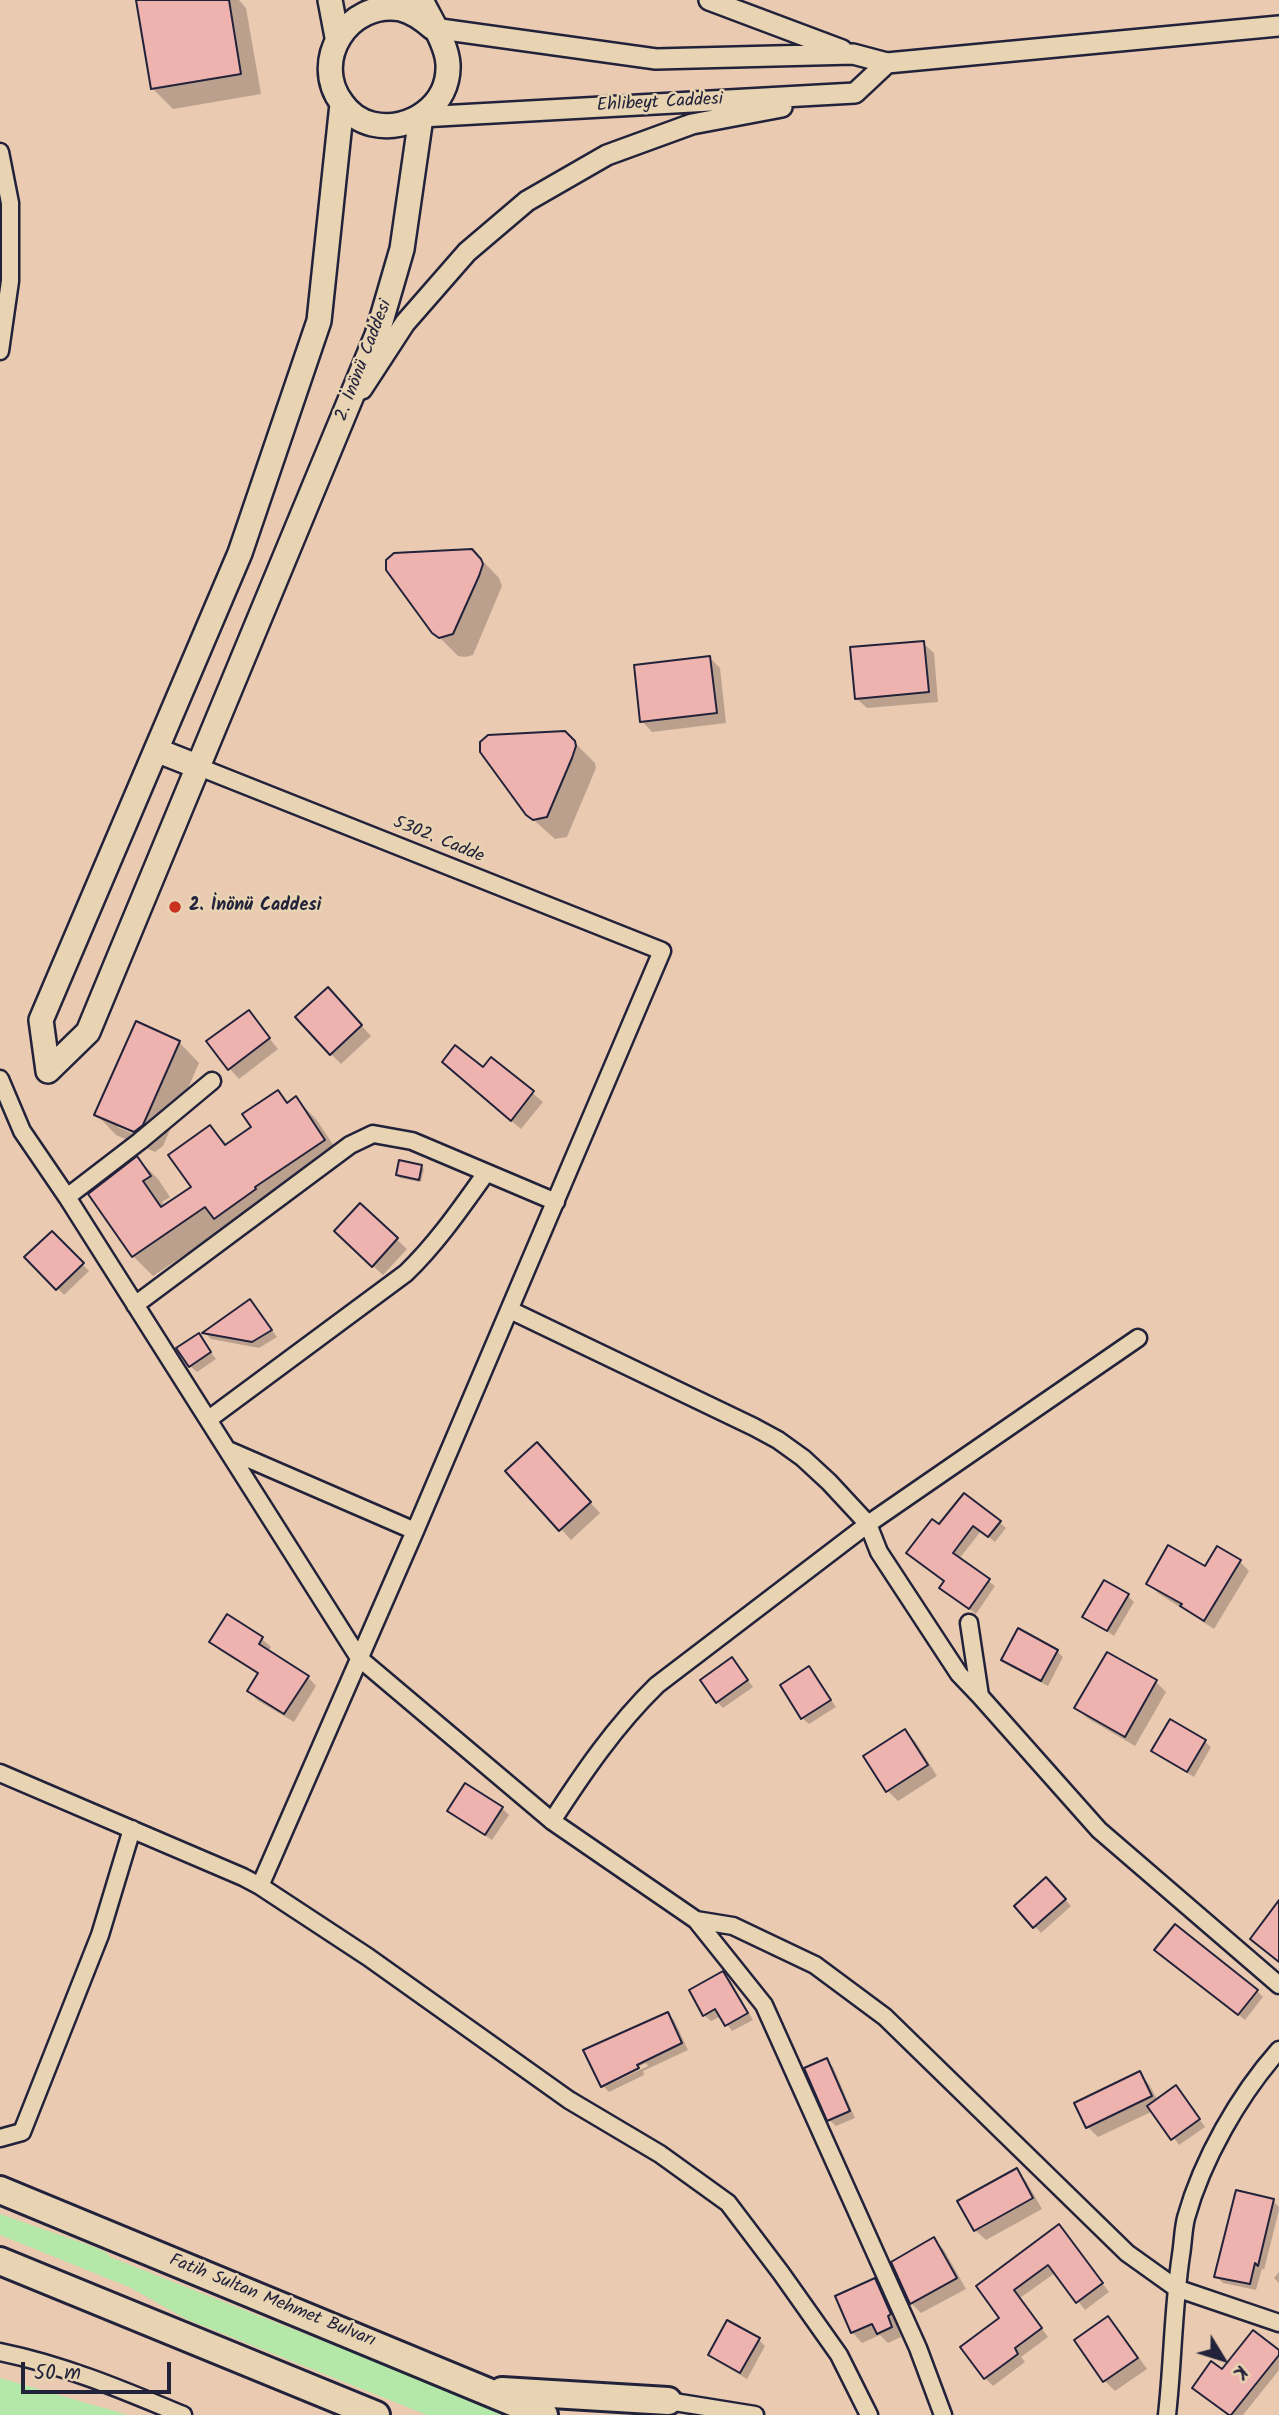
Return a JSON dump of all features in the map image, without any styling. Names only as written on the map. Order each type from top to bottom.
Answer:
[{"type":"highway","name":"Fatih Sultan Mehmet Bulvarı","points":[[0,2190],[544,2415]]},
{"type":"highway","points":[[0,2261],[376,2415]]},
{"type":"highway","points":[[484,2390],[668,2401]]},
{"type":"main road","name":"2. İnönü Caddesi","points":[[330,0],[337,37],[330,56],[329,76],[335,95],[342,104],[319,321],[240,552],[41,1020],[48,1071],[88,1032],[377,335],[402,249],[421,117]]},
{"type":"main road","points":[[342,104],[364,122],[383,127],[403,125],[421,117],[436,103],[445,85],[448,65],[444,45],[421,0]]},
{"type":"main road","points":[[337,37],[349,23],[365,13],[383,8],[402,9],[419,16],[433,28]]},
{"type":"main road","points":[[156,750],[199,766]]},
{"type":"street","points":[[709,0],[853,54],[887,63],[1279,26]]},
{"type":"street","points":[[433,28],[656,59],[853,54]]},
{"type":"street","points":[[344,417],[414,313],[467,251],[527,201],[607,155],[692,124],[855,93],[887,63]]},
{"type":"street","name":"Ehlibeyt Caddesi","points":[[421,117],[855,93]]},
{"type":"street","points":[[0,152],[10,202],[10,281],[0,351]]},
{"type":"street","name":"5302. Cadde","points":[[199,766],[662,951],[556,1202]]},
{"type":"street","points":[[0,1079],[22,1131],[209,1419],[359,1658],[552,1821],[696,1920],[764,2005],[918,2348],[943,2415]]},
{"type":"street","points":[[67,1197],[212,1081]]},
{"type":"street","points":[[135,1305],[361,1138],[373,1134],[412,1141],[556,1202],[260,1886]]},
{"type":"street","points":[[209,1419],[406,1273],[448,1227],[486,1173]]},
{"type":"street","points":[[510,1310],[778,1440],[829,1482],[868,1524],[879,1552],[959,1674],[1099,1830],[1279,1985]]},
{"type":"street","points":[[552,1821],[592,1759],[634,1708],[657,1685],[868,1524],[1138,1338]]},
{"type":"street","points":[[228,1450],[415,1531]]},
{"type":"street","points":[[969,1623],[980,1696]]},
{"type":"street","points":[[0,1773],[260,1886],[368,1957],[569,2100],[660,2154],[729,2203],[839,2355],[869,2415]]},
{"type":"street","points":[[0,2138],[22,2132],[100,1935],[132,1829]]},
{"type":"street","points":[[696,1920],[733,1926],[815,1965],[885,2017],[1127,2253],[1176,2288],[1279,2323]]},
{"type":"street","points":[[1153,2415],[1168,2410],[1176,2288],[1186,2219],[1213,2146],[1266,2064],[1279,2050]]},
{"type":"street","points":[[0,2353],[41,2361],[183,2415]]},
{"type":"street","points":[[668,2401],[755,2415]]},
{"type":"green space","points":[[0,2214],[97,2248],[110,2257],[409,2375],[502,2415],[427,2415],[186,2319],[129,2287],[0,2235]]},
{"type":"green space","points":[[0,2378],[128,2415],[0,2415]]},
{"type":"building","points":[[136,0],[229,0],[241,74],[151,89]]},
{"type":"building","points":[[472,549],[483,564],[479,576],[453,634],[439,638],[432,633],[386,570],[386,560],[394,553]]},
{"type":"building","points":[[924,641],[929,692],[855,699],[850,647]]},
{"type":"building","points":[[710,656],[717,713],[640,722],[634,665]]},
{"type":"building","points":[[565,731],[575,741],[572,758],[547,817],[533,820],[526,815],[480,752],[480,742],[488,735]]},
{"type":"building","points":[[328,987],[362,1025],[330,1055],[295,1017]]},
{"type":"building","points":[[249,1010],[270,1038],[228,1070],[206,1041]]},
{"type":"building","points":[[136,1021],[180,1041],[143,1125],[134,1132],[94,1115]]},
{"type":"building","points":[[455,1045],[483,1067],[491,1057],[534,1091],[511,1121],[442,1062]]},
{"type":"building","points":[[278,1090],[287,1103],[296,1096],[325,1140],[255,1187],[256,1189],[214,1219],[205,1207],[132,1257],[88,1194],[137,1156],[151,1176],[143,1181],[161,1207],[191,1187],[168,1155],[210,1125],[225,1145],[251,1127],[242,1114]]},
{"type":"building","points":[[399,1160],[422,1165],[419,1180],[396,1175]]},
{"type":"building","points":[[360,1203],[398,1238],[372,1267],[334,1231]]},
{"type":"building","points":[[52,1231],[84,1263],[56,1290],[24,1257]]},
{"type":"building","points":[[250,1299],[272,1330],[252,1342],[202,1333]]},
{"type":"building","points":[[199,1333],[211,1352],[189,1367],[176,1348]]},
{"type":"building","points":[[537,1442],[591,1502],[559,1531],[505,1471]]},
{"type":"building","points":[[964,1493],[1001,1521],[988,1537],[973,1526],[953,1553],[990,1579],[969,1609],[939,1588],[944,1581],[906,1553],[932,1519],[939,1524]]},
{"type":"building","points":[[1168,1545],[1205,1566],[1217,1546],[1241,1560],[1204,1621],[1180,1606],[1182,1604],[1146,1584]]},
{"type":"building","points":[[1104,1580],[1129,1594],[1107,1631],[1082,1617]]},
{"type":"building","points":[[227,1614],[263,1637],[259,1644],[309,1676],[284,1714],[247,1691],[258,1673],[209,1642]]},
{"type":"building","points":[[1018,1628],[1058,1650],[1041,1681],[1001,1660]]},
{"type":"building","points":[[1107,1652],[1157,1680],[1125,1737],[1074,1708]]},
{"type":"building","points":[[732,1657],[748,1680],[716,1703],[700,1680]]},
{"type":"building","points":[[809,1666],[831,1700],[801,1719],[780,1685]]},
{"type":"building","points":[[1170,1719],[1206,1740],[1187,1772],[1151,1751]]},
{"type":"building","points":[[905,1729],[928,1765],[886,1792],[863,1756]]},
{"type":"building","points":[[465,1783],[503,1807],[485,1835],[447,1811]]},
{"type":"building","points":[[1046,1877],[1066,1899],[1033,1928],[1014,1906]]},
{"type":"building","points":[[1279,1900],[1279,1962],[1250,1939]]},
{"type":"building","points":[[1175,1924],[1258,1990],[1238,2015],[1154,1950]]},
{"type":"building","points":[[723,1971],[748,2013],[725,2026],[715,2009],[703,2016],[689,1990]]},
{"type":"building","points":[[668,2012],[682,2043],[637,2065],[639,2068],[601,2087],[583,2050]]},
{"type":"building","points":[[827,2058],[850,2111],[827,2121],[804,2068]]},
{"type":"building","points":[[1140,2071],[1152,2096],[1086,2128],[1074,2103]]},
{"type":"building","points":[[1176,2085],[1200,2119],[1171,2140],[1147,2106]]},
{"type":"building","points":[[1017,2168],[1033,2198],[974,2231],[957,2201]]},
{"type":"building","points":[[1236,2190],[1274,2199],[1258,2266],[1255,2263],[1250,2284],[1214,2277]]},
{"type":"building","points":[[1059,2224],[1103,2283],[1076,2303],[1048,2265],[1014,2290],[1042,2328],[1015,2348],[1018,2354],[984,2379],[960,2347],[999,2318],[976,2286]]},
{"type":"building","points":[[934,2237],[957,2278],[910,2304],[891,2262]]},
{"type":"building","points":[[875,2278],[891,2314],[888,2316],[892,2327],[877,2334],[872,2324],[851,2333],[835,2296]]},
{"type":"building","points":[[1108,2316],[1138,2358],[1103,2382],[1074,2340]]},
{"type":"building","points":[[727,2320],[760,2338],[740,2373],[708,2355]]},
{"type":"building","points":[[1253,2330],[1279,2350],[1279,2355],[1229,2415],[1192,2388],[1211,2361],[1222,2369]]},
{"type":"place","name":"2. İnönü Caddesi","points":[[175,907]]}]
